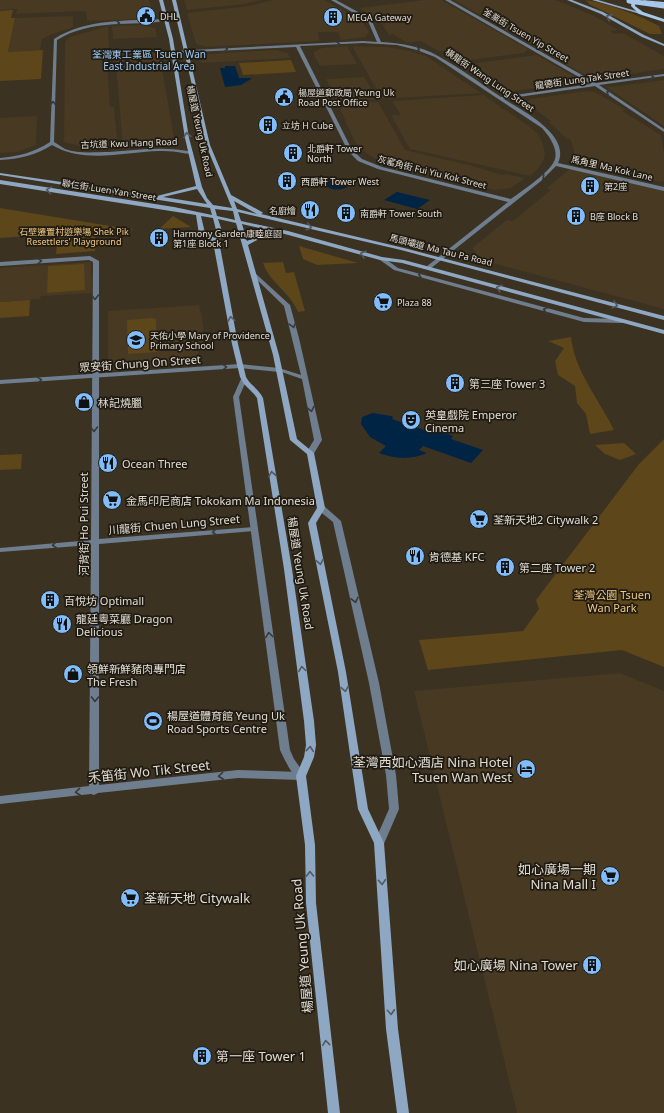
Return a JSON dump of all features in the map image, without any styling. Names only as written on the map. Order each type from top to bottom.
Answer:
[{"type":"main road","name":"楊屋道 Yeung Uk Road","points":[[161,0],[173,52],[191,153],[199,187],[205,199],[212,206],[220,234],[216,241],[240,366],[244,380],[258,393],[260,398],[291,588],[307,704],[310,744],[309,757],[301,776],[310,845],[310,902],[334,1113]]},
{"type":"main road","name":"楊屋道 Yeung Uk Road","points":[[174,0],[208,145],[235,210],[246,244],[276,355],[294,440],[310,454]]},
{"type":"main road","points":[[569,0],[602,13],[643,36],[664,45]]},
{"type":"main road","points":[[594,0],[664,21]]},
{"type":"main road","points":[[627,0],[664,4]]},
{"type":"main road","points":[[634,0],[633,6],[641,13]]},
{"type":"main road","points":[[644,0],[664,4]]},
{"type":"main road","name":"聯仁街 Luen Yan Street","points":[[0,174],[212,206]]},
{"type":"main road","name":"聯仁街 Luen Yan Street","points":[[0,182],[215,217]]},
{"type":"main road","points":[[158,197],[199,187]]},
{"type":"main road","points":[[229,196],[271,218]]},
{"type":"main road","name":"馬頭壩道 Ma Tau Pa Road","points":[[212,206],[271,218],[440,258],[664,318]]},
{"type":"main road","points":[[198,214],[202,234],[216,241]]},
{"type":"main road","name":"馬頭壩道 Ma Tau Pa Road","points":[[215,217],[286,232],[382,259],[402,261],[664,332]]},
{"type":"main road","points":[[246,244],[263,235],[286,232]]},
{"type":"main road","points":[[310,454],[322,508]]},
{"type":"main road","name":"楊屋道 Yeung Uk Road","points":[[322,508],[312,523],[342,672],[363,809],[379,843],[392,1029],[404,1113]]},
{"type":"street","points":[[333,0],[370,20],[379,42]]},
{"type":"street","name":"荃業街 Tsuen Yip Street","points":[[447,0],[596,85]]},
{"type":"street","points":[[0,159],[28,155],[41,150],[52,143],[55,40],[63,35],[97,25],[166,20]]},
{"type":"street","name":"橫龍街 Wang Lung Street","points":[[173,52],[379,42],[411,47],[436,56],[544,127],[555,142],[557,153],[556,164]]},
{"type":"street","name":"灰窰角街 Fui Yiu Kok Street","points":[[298,46],[350,151],[360,160],[393,172],[512,201]]},
{"type":"street","name":"龍德街 Lung Tak Street","points":[[502,98],[664,75]]},
{"type":"street","points":[[596,85],[664,131]]},
{"type":"street","name":"古坑道 Kwu Hang Road","points":[[52,143],[62,150],[78,153],[172,149],[191,153]]},
{"type":"street","points":[[428,268],[539,180],[556,164]]},
{"type":"street","name":"馬角里 Ma Kok Lane","points":[[556,164],[664,188]]},
{"type":"street","name":"河背街 Ho Pui Street","points":[[0,264],[94,259],[96,261],[94,376],[94,791]]},
{"type":"street","points":[[382,259],[396,269],[584,320],[622,321]]},
{"type":"street","points":[[254,275],[287,305],[298,344],[318,440],[310,454]]},
{"type":"street","name":"眾安街 Chung On Street","points":[[0,382],[240,366],[279,370],[305,378]]},
{"type":"street","name":"楊屋道 Yeung Uk Road","points":[[244,380],[236,397],[285,750],[290,761],[301,776]]},
{"type":"street","name":"楊屋道 Yeung Uk Road","points":[[322,508],[337,521],[374,683],[388,761],[394,809],[379,843]]},
{"type":"street","name":"川龍街 Chuen Lung Street","points":[[0,550],[254,529]]},
{"type":"street","name":"禾笛街 Wo Tik Street","points":[[0,800],[94,791],[238,774],[301,776]]},
{"type":"shaded area","points":[[0,0],[149,0],[153,15],[140,19],[87,21],[86,12],[81,11],[16,14],[17,9],[0,10]]},
{"type":"shaded area","points":[[184,0],[261,0],[244,4],[187,10]]},
{"type":"shaded area","points":[[273,0],[324,0],[361,20],[369,32],[366,37],[341,40],[338,32],[318,32],[319,41],[206,47],[196,44],[187,13],[249,6]]},
{"type":"shaded area","points":[[425,0],[441,0],[528,49],[524,53],[462,61],[446,51],[438,51],[421,41],[407,43],[393,34],[389,35],[380,21],[359,8]]},
{"type":"shaded area","points":[[454,0],[554,0],[561,2],[594,16],[618,30],[610,31],[614,34],[623,33],[664,56],[664,69],[602,78],[589,77]]},
{"type":"shaded area","points":[[73,17],[73,27],[42,39],[40,50],[8,52],[15,18]]},
{"type":"shaded area","points":[[141,25],[155,28],[157,37],[113,39],[112,26]]},
{"type":"shaded area","points":[[108,26],[110,61],[107,62],[110,107],[114,107],[118,146],[87,148],[64,142],[65,42],[70,37]]},
{"type":"shaded area","points":[[347,46],[357,64],[320,66],[314,55],[314,52],[322,48]]},
{"type":"shaded area","points":[[352,46],[387,47],[426,56],[481,93],[382,99]]},
{"type":"shaded area","points":[[274,50],[288,53],[290,58],[201,63],[199,57],[209,54]]},
{"type":"shaded area","points":[[159,52],[174,137],[160,143],[123,146],[115,54]]},
{"type":"shaded area","points":[[537,55],[575,77],[576,81],[566,84],[513,91],[504,89],[472,69],[481,67],[476,63]]},
{"type":"shaded area","points":[[364,77],[377,99],[337,101],[326,79]]},
{"type":"shaded area","points":[[664,80],[664,126],[606,87],[617,86]]},
{"type":"shaded area","points":[[586,91],[595,92],[626,110],[622,111],[661,135],[664,153],[664,181],[660,182],[573,162],[574,149],[570,139],[567,139],[549,122],[551,121],[527,104],[530,99]]},
{"type":"shaded area","points":[[484,95],[502,108],[500,109],[504,109],[537,133],[542,142],[545,154],[544,159],[538,169],[530,176],[410,149],[391,115],[401,115],[392,101]]},
{"type":"shaded area","points":[[378,102],[405,150],[473,166],[502,175],[506,174],[525,178],[511,188],[495,190],[401,169],[374,158],[365,152],[355,142],[338,104]]},
{"type":"shaded area","points":[[37,116],[36,145],[18,152],[0,153],[0,118]]},
{"type":"shaded area","points":[[570,169],[664,190],[664,309],[481,260],[472,248],[507,220],[513,221],[551,190],[547,188]]},
{"type":"shaded area","points":[[91,262],[92,293],[41,296],[40,299],[0,302],[0,268]]},
{"type":"shaded area","points":[[199,305],[202,316],[206,351],[198,351],[199,358],[108,364],[108,311]]},
{"type":"shaded area","name":"如心廣場 Nina Tower","points":[[620,673],[664,691],[664,1113],[517,1113],[414,691]]},
{"type":"green space","points":[[586,0],[624,10],[642,18],[659,26],[662,34],[650,34],[589,4]]},
{"type":"green space","points":[[13,10],[11,18],[15,18],[8,52],[43,50],[41,79],[0,81],[0,11]]},
{"type":"green space","points":[[291,60],[296,72],[243,75],[239,63]]},
{"type":"green space","name":"石壁遷置村遊樂場 Shek Pik Resettlers' Playground","points":[[0,208],[135,230],[96,232],[95,251],[56,254],[58,234],[0,238]]},
{"type":"green space","name":"石壁遷置村遊樂場 Shek Pik Resettlers' Playground","points":[[173,216],[191,227],[159,229]]},
{"type":"green space","points":[[299,246],[358,263],[317,265],[303,259]]},
{"type":"green space","points":[[283,262],[286,273],[294,272],[305,311],[298,312],[290,299],[270,276],[263,263]]},
{"type":"green space","points":[[84,264],[85,290],[47,293],[48,266]]},
{"type":"green space","points":[[30,300],[29,316],[0,318],[0,302]]},
{"type":"green space","points":[[156,319],[157,352],[128,354],[127,320]]},
{"type":"green space","points":[[571,337],[573,350],[582,374],[614,430],[590,434],[586,414],[577,403],[575,386],[558,375],[555,361],[564,348],[548,341]]},
{"type":"green space","name":"荃灣公園 Tsuen Wan Park","points":[[664,439],[664,667],[622,650],[428,670],[419,640],[523,631],[539,609],[536,600],[639,464]]},
{"type":"green space","points":[[624,443],[636,454],[620,460],[605,454],[595,445]]},
{"type":"green space","points":[[22,454],[21,469],[0,470],[0,455]]},
{"type":"water","points":[[225,66],[235,66],[239,78],[251,79],[241,85],[225,87],[220,68],[225,68]]},
{"type":"water","points":[[335,179],[346,181],[350,185],[338,190],[325,185],[325,182]]},
{"type":"water","points":[[397,192],[430,200],[417,209],[384,200]]},
{"type":"water","points":[[373,413],[391,416],[393,417],[392,419],[427,431],[430,428],[453,436],[451,439],[483,450],[471,463],[423,446],[419,450],[427,453],[409,458],[379,453],[386,446],[370,437],[361,424],[362,417]]},
{"type":"place","name":"DHL","points":[[146,16]]},
{"type":"place","name":"MEGA Gateway","points":[[333,17]]},
{"type":"place","name":"楊屋道郵政局 Yeung Uk Road Post Office","points":[[284,97]]},
{"type":"place","name":"立坊 H Cube","points":[[268,125]]},
{"type":"place","name":"北爵軒 Tower North","points":[[293,153]]},
{"type":"place","name":"西爵軒 Tower West","points":[[287,181]]},
{"type":"place","name":"第2座","points":[[590,186]]},
{"type":"place","name":"名廚燴","points":[[310,210]]},
{"type":"place","name":"南爵軒 Tower South","points":[[346,213]]},
{"type":"place","name":"B座 Block B","points":[[576,216]]},
{"type":"place","name":"Harmony Garden康睦庭園 第1座 Block 1","points":[[159,238]]},
{"type":"place","name":"Plaza 88","points":[[383,302]]},
{"type":"place","name":"天佑小學 Mary of Providence Primary School","points":[[136,340]]},
{"type":"place","name":"第三座 Tower 3","points":[[455,383]]},
{"type":"place","name":"林記燒臘","points":[[84,402]]},
{"type":"place","name":"英皇戲院 Emperor Cinema","points":[[411,420]]},
{"type":"place","name":"Ocean Three","points":[[108,463]]},
{"type":"place","name":"金馬印尼商店 Tokokam Ma Indonesia","points":[[112,500]]},
{"type":"place","name":"荃新天地2 Citywalk 2","points":[[479,519]]},
{"type":"place","name":"肯德基 KFC","points":[[415,556]]},
{"type":"place","name":"第二座 Tower 2","points":[[505,567]]},
{"type":"place","name":"百悅坊 Optimall","points":[[50,600]]},
{"type":"place","name":"龍廷粵菜廳 Dragon Delicious","points":[[62,624]]},
{"type":"place","name":"領鮮新鮮豬肉專門店 The Fresh","points":[[73,674]]},
{"type":"place","name":"楊屋道體育館 Yeung Uk Road Sports Centre","points":[[153,721]]},
{"type":"place","name":"荃灣西如心酒店 Nina Hotel Tsuen Wan West","points":[[526,769]]},
{"type":"place","name":"如心廣場一期 Nina Mall I","points":[[610,876]]},
{"type":"place","name":"荃新天地 Citywalk","points":[[130,898]]},
{"type":"place","name":"如心廣場 Nina Tower","points":[[592,965]]},
{"type":"place","name":"第一座 Tower 1","points":[[202,1056]]},
{"type":"district","name":"荃灣東工業區 Tsuen Wan East Industrial Area","points":[[149,60]]}]
